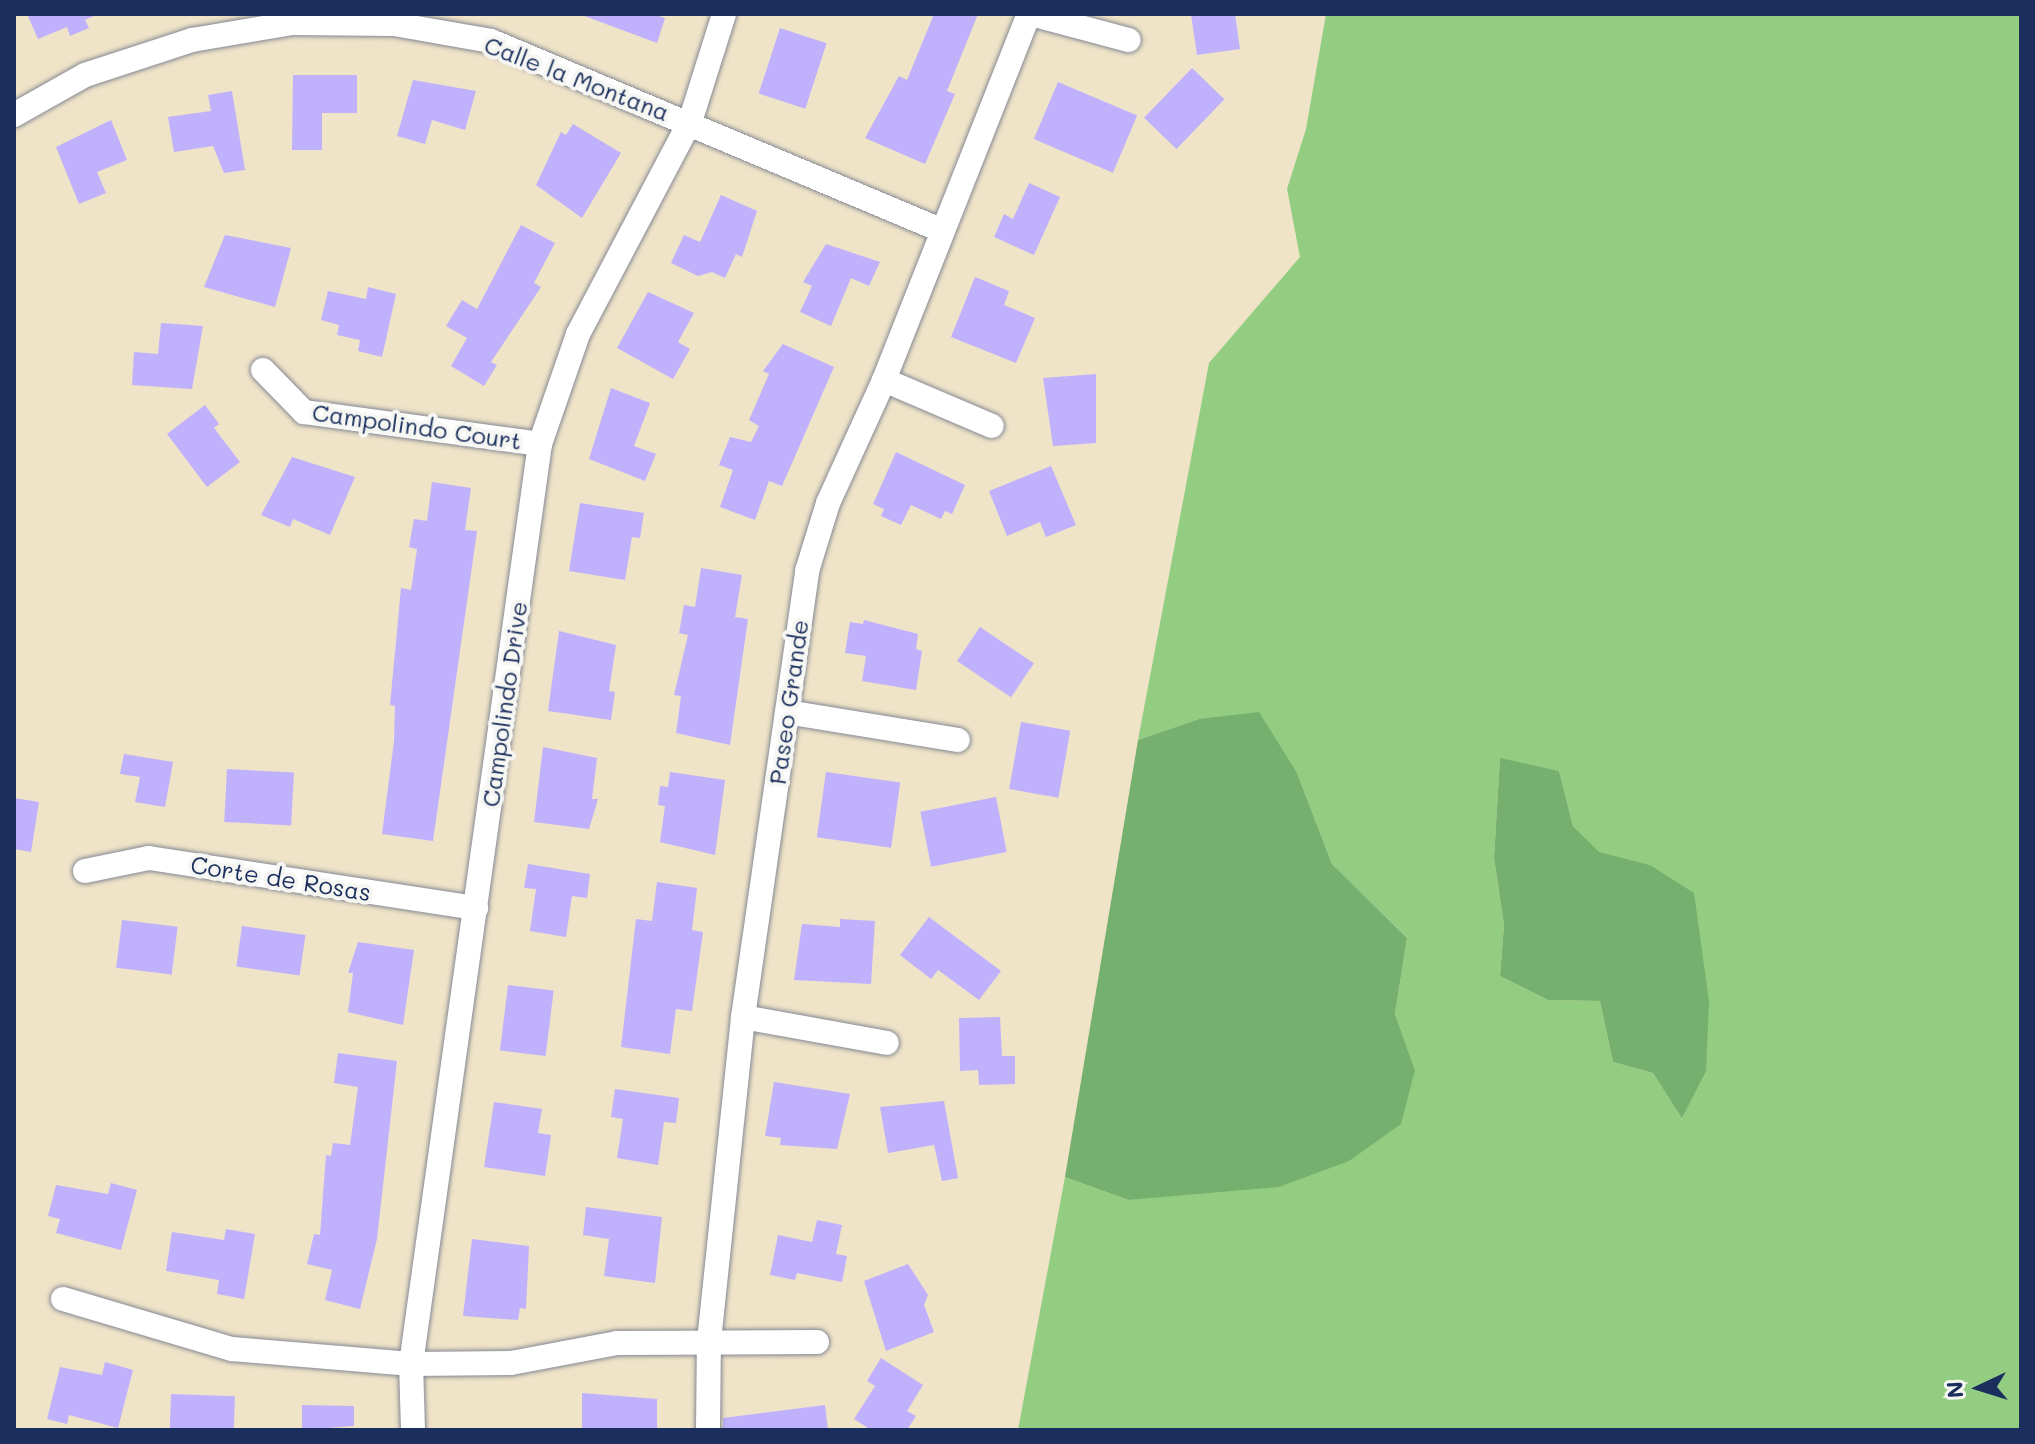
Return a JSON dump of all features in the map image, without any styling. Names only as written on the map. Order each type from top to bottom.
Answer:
[{"type":"street","name":"Campolindo Drive","points":[[413,1430],[411,1364],[540,444],[578,334],[690,122],[724,14]]},
{"type":"street","points":[[1030,14],[1129,40]]},
{"type":"street","name":"Paseo Grande","points":[[708,1430],[709,1341],[743,1017],[807,571],[828,503],[884,380],[1030,14]]},
{"type":"street","name":"Calle la Montana","points":[[14,115],[85,75],[192,40],[293,23],[394,24],[491,41],[690,122],[943,231]]},
{"type":"street","name":"Campolindo Court","points":[[263,370],[304,412],[540,444]]},
{"type":"street","points":[[884,380],[992,426]]},
{"type":"street","points":[[787,712],[958,740]]},
{"type":"street","name":"Corte de Rosas","points":[[85,871],[149,858],[476,908]]},
{"type":"street","points":[[743,1017],[887,1043]]},
{"type":"street","points":[[63,1299],[232,1349],[411,1364],[511,1363],[617,1343],[817,1342]]},
{"type":"green space","points":[[1326,14],[2021,14],[2021,1430],[1018,1430],[1065,1177],[1128,1200],[1196,1191],[1415,1070],[1395,1014],[1407,938],[1332,864],[1297,773],[1199,719],[1138,740],[1209,363],[1300,257],[1287,189],[1306,129]],"holes":[[[1500,759],[1559,771],[1573,826],[1599,853],[1650,865],[1682,1117],[1653,1073],[1613,1062],[1600,1001],[1548,1000],[1500,976],[1504,925],[1494,858]]]},
{"type":"green space","points":[[1259,712],[1297,773],[1332,864],[1407,938],[1395,1014],[1415,1070],[1401,1124],[1349,1161],[1279,1187],[1128,1200],[1065,1177],[1138,740],[1199,719]]},
{"type":"green space","points":[[1500,758],[1559,771],[1573,826],[1599,852],[1650,865],[1694,893],[1709,1001],[1706,1071],[1682,1118],[1653,1073],[1613,1062],[1600,1001],[1548,1000],[1500,976],[1504,925],[1494,858]]},
{"type":"building","points":[[27,14],[98,14],[85,20],[89,28],[70,36],[67,27],[38,39]]},
{"type":"building","points":[[579,14],[652,14],[665,18],[657,43]]},
{"type":"building","points":[[934,14],[978,14],[947,91],[955,94],[925,164],[865,138],[899,76],[907,80]]},
{"type":"building","points":[[1191,14],[1235,14],[1240,49],[1197,55]]},
{"type":"building","points":[[780,28],[827,43],[805,109],[759,94]]},
{"type":"building","points":[[1192,68],[1224,99],[1176,149],[1144,118]]},
{"type":"building","points":[[293,75],[357,75],[357,113],[322,113],[322,150],[292,150]]},
{"type":"building","points":[[413,80],[476,91],[465,130],[432,120],[425,144],[397,136]]},
{"type":"building","points":[[1058,82],[1137,116],[1113,173],[1034,139]]},
{"type":"building","points":[[232,91],[245,170],[224,173],[213,146],[174,152],[168,117],[211,111],[208,95]]},
{"type":"building","points":[[111,120],[127,160],[97,172],[106,193],[79,204],[56,147]]},
{"type":"building","points":[[573,124],[621,153],[582,218],[536,185],[561,132],[566,135]]},
{"type":"building","points":[[1029,183],[1060,197],[1034,255],[994,237],[1004,214],[1013,219]]},
{"type":"building","points":[[721,195],[757,211],[742,257],[736,254],[725,278],[712,272],[698,276],[671,263],[684,235],[700,242]]},
{"type":"building","points":[[521,225],[555,243],[534,283],[541,287],[491,362],[497,365],[484,386],[451,366],[467,338],[446,326],[462,300],[477,309]]},
{"type":"building","points":[[225,235],[291,248],[275,307],[204,287]]},
{"type":"building","points":[[826,244],[880,262],[869,286],[851,278],[831,326],[800,312],[812,286],[803,282]]},
{"type":"building","points":[[975,277],[1009,291],[1004,305],[1035,318],[1016,363],[951,337]]},
{"type":"building","points":[[368,287],[396,294],[382,357],[358,351],[360,340],[337,335],[339,325],[321,320],[328,291],[366,299]]},
{"type":"building","points":[[648,292],[694,313],[678,342],[690,349],[673,379],[617,348]]},
{"type":"building","points":[[161,323],[203,326],[192,389],[132,385],[134,352],[158,354]]},
{"type":"building","points":[[783,344],[834,367],[782,486],[769,481],[755,520],[720,507],[733,470],[719,465],[730,437],[751,442],[759,426],[749,420],[769,374],[763,371]]},
{"type":"building","points":[[1096,374],[1096,443],[1053,446],[1043,378]]},
{"type":"building","points":[[611,388],[650,403],[634,446],[656,454],[645,481],[589,459]]},
{"type":"building","points":[[205,405],[219,424],[214,428],[240,462],[207,487],[167,434]]},
{"type":"building","points":[[896,452],[965,485],[952,514],[945,511],[941,519],[911,505],[901,525],[881,516],[884,509],[873,504]]},
{"type":"building","points":[[292,457],[355,477],[330,535],[293,519],[290,527],[261,515]]},
{"type":"building","points":[[1051,466],[1076,525],[1046,537],[1040,522],[1007,536],[989,491]]},
{"type":"building","points":[[432,482],[471,488],[465,530],[477,531],[433,841],[382,834],[394,741],[395,706],[390,705],[401,588],[411,590],[417,549],[409,547],[414,519],[427,521]]},
{"type":"building","points":[[580,503],[644,513],[640,538],[632,537],[625,580],[569,571]]},
{"type":"building","points":[[701,568],[742,575],[735,617],[748,619],[730,745],[676,733],[681,696],[674,695],[688,635],[679,633],[684,605],[695,607]]},
{"type":"building","points":[[864,620],[918,634],[916,649],[922,651],[916,690],[862,681],[866,656],[845,653],[850,622],[863,624]]},
{"type":"building","points":[[980,627],[1034,663],[1011,697],[957,661]]},
{"type":"building","points":[[559,631],[616,645],[609,691],[615,692],[611,720],[548,711]]},
{"type":"building","points":[[1021,722],[1070,731],[1058,798],[1009,789]]},
{"type":"building","points":[[543,747],[597,758],[592,799],[598,799],[589,829],[534,822]]},
{"type":"building","points":[[124,754],[173,762],[165,807],[135,802],[140,777],[120,774]]},
{"type":"building","points":[[227,769],[294,773],[291,825],[224,822]]},
{"type":"building","points":[[670,772],[725,780],[715,855],[660,842],[665,806],[658,805],[660,786],[668,787]]},
{"type":"building","points":[[826,772],[900,782],[891,848],[817,837]]},
{"type":"building","points":[[996,797],[1007,852],[931,867],[920,812]]},
{"type":"building","points":[[14,798],[39,802],[31,852],[14,849]]},
{"type":"building","points":[[528,864],[590,874],[587,898],[572,896],[566,937],[530,931],[536,889],[524,888]]},
{"type":"building","points":[[657,882],[697,888],[692,930],[703,932],[692,1011],[676,1009],[670,1054],[621,1047],[636,919],[652,921]]},
{"type":"building","points":[[929,917],[1001,971],[979,1000],[938,970],[931,979],[900,955]]},
{"type":"building","points":[[840,919],[875,921],[871,984],[794,980],[802,924],[840,927]]},
{"type":"building","points":[[122,920],[178,927],[172,974],[116,968]]},
{"type":"building","points":[[242,926],[305,935],[300,976],[236,967]]},
{"type":"building","points":[[358,942],[414,950],[403,1025],[348,1012],[353,973],[348,973]]},
{"type":"building","points":[[508,985],[554,991],[546,1056],[500,1051]]},
{"type":"building","points":[[1000,1017],[1002,1056],[1015,1056],[1015,1084],[979,1085],[978,1070],[960,1071],[959,1018]]},
{"type":"building","points":[[338,1053],[397,1061],[377,1239],[360,1309],[325,1300],[332,1270],[307,1264],[314,1234],[320,1235],[326,1155],[331,1156],[333,1143],[350,1145],[358,1087],[334,1083]]},
{"type":"building","points":[[774,1082],[850,1094],[837,1149],[780,1145],[781,1138],[765,1136]]},
{"type":"building","points":[[615,1089],[679,1098],[676,1123],[664,1122],[658,1165],[617,1158],[623,1119],[611,1117]]},
{"type":"building","points":[[944,1101],[958,1178],[942,1181],[934,1145],[888,1153],[880,1107]]},
{"type":"building","points":[[494,1102],[542,1109],[538,1133],[551,1135],[545,1176],[484,1167]]},
{"type":"building","points":[[111,1183],[137,1190],[121,1250],[56,1233],[60,1219],[48,1216],[56,1185],[108,1194]]},
{"type":"building","points":[[586,1207],[662,1217],[655,1283],[604,1276],[609,1239],[583,1235]]},
{"type":"building","points":[[817,1220],[842,1225],[836,1254],[847,1256],[842,1282],[797,1273],[795,1280],[770,1275],[778,1235],[812,1242]]},
{"type":"building","points":[[226,1229],[255,1234],[244,1299],[217,1294],[219,1280],[166,1271],[172,1232],[224,1240]]},
{"type":"building","points":[[472,1239],[529,1246],[526,1309],[520,1308],[518,1320],[463,1316]]},
{"type":"building","points":[[908,1264],[928,1295],[924,1305],[934,1332],[886,1351],[864,1281]]},
{"type":"building","points":[[881,1358],[923,1385],[907,1411],[916,1416],[907,1430],[871,1430],[854,1419],[875,1386],[867,1381]]},
{"type":"building","points":[[105,1362],[133,1370],[118,1428],[69,1415],[67,1424],[47,1419],[60,1367],[102,1375]]},
{"type":"building","points":[[582,1393],[657,1399],[657,1430],[582,1430]]},
{"type":"building","points":[[171,1394],[235,1396],[234,1430],[170,1430]]},
{"type":"building","points":[[302,1405],[354,1406],[354,1426],[302,1430]]},
{"type":"building","points":[[825,1405],[828,1430],[723,1430],[723,1418]]}]
